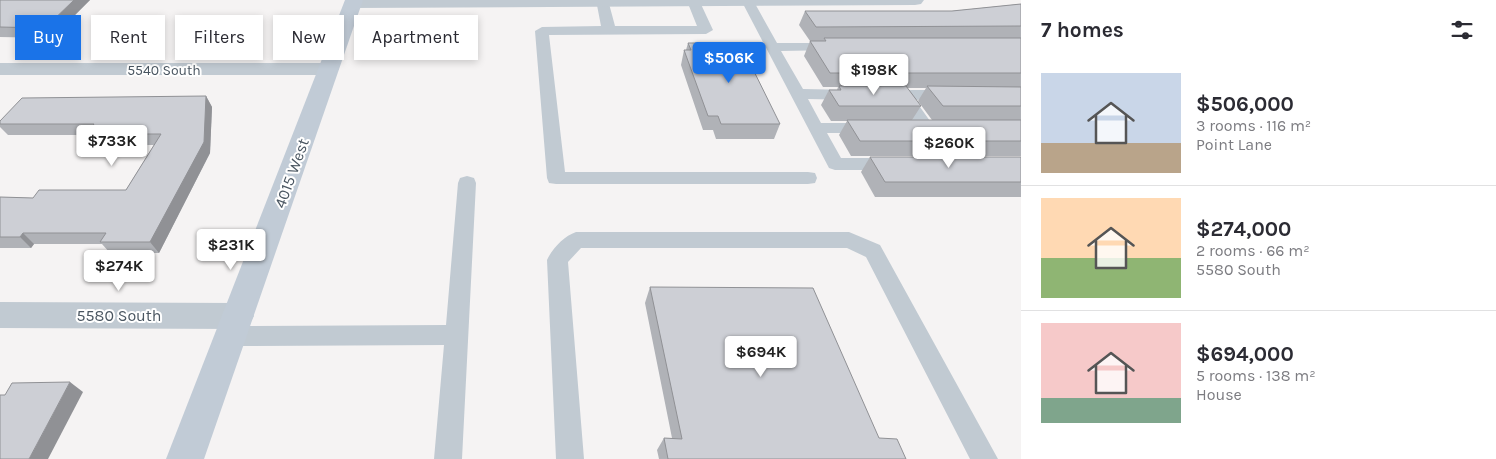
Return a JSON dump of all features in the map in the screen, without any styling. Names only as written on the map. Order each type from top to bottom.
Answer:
[{"type":"street","points":[[354,1],[915,0]]},
{"type":"street","name":"4015 West","points":[[185,459],[354,1]]},
{"type":"street","name":"5540 South","points":[[0,70],[329,69]]},
{"type":"street","name":"5580 South","points":[[0,315],[234,326]]},
{"type":"lane","points":[[602,0],[609,30]]},
{"type":"lane","points":[[703,0],[706,30],[542,31],[556,178],[808,178]]},
{"type":"lane","points":[[748,1],[836,164],[914,164]]},
{"type":"lane","points":[[772,46],[852,46]]},
{"type":"lane","points":[[797,94],[962,95]]},
{"type":"lane","points":[[903,95],[927,128]]},
{"type":"lane","points":[[816,128],[881,128]]},
{"type":"lane","points":[[909,128],[946,128]]},
{"type":"lane","points":[[448,459],[467,184]]},
{"type":"lane","points":[[570,459],[557,260],[576,240],[850,240],[873,251],[984,459]]},
{"type":"lane","points":[[234,326],[457,335]]},
{"type":"building","points":[[0,0],[74,0],[58,15],[15,15],[15,27],[0,27]]},
{"type":"building","points":[[1021,4],[1021,26],[816,27],[805,11],[952,11]]},
{"type":"building","points":[[824,38],[1021,38],[1021,73],[830,73],[810,41],[826,41]]},
{"type":"building","points":[[688,43],[740,43],[780,124],[721,124],[718,116],[708,116],[684,50],[691,50]]},
{"type":"building","points":[[839,86],[906,86],[921,106],[839,106],[829,90],[841,90]]},
{"type":"building","points":[[927,86],[1021,87],[1021,106],[943,106]]},
{"type":"building","points":[[206,96],[204,142],[150,242],[100,242],[106,233],[23,233],[20,237],[0,237],[0,197],[33,198],[39,190],[126,190],[161,134],[87,134],[94,124],[0,124],[0,121],[22,98]]},
{"type":"building","points":[[847,120],[1021,120],[1021,141],[860,141]]},
{"type":"building","points":[[870,157],[1021,157],[1021,182],[885,182]]},
{"type":"building","points":[[650,287],[813,288],[879,438],[897,439],[906,459],[668,459],[664,438],[682,439]]},
{"type":"building","points":[[70,382],[29,459],[0,459],[0,395],[5,395],[12,383]]}]
